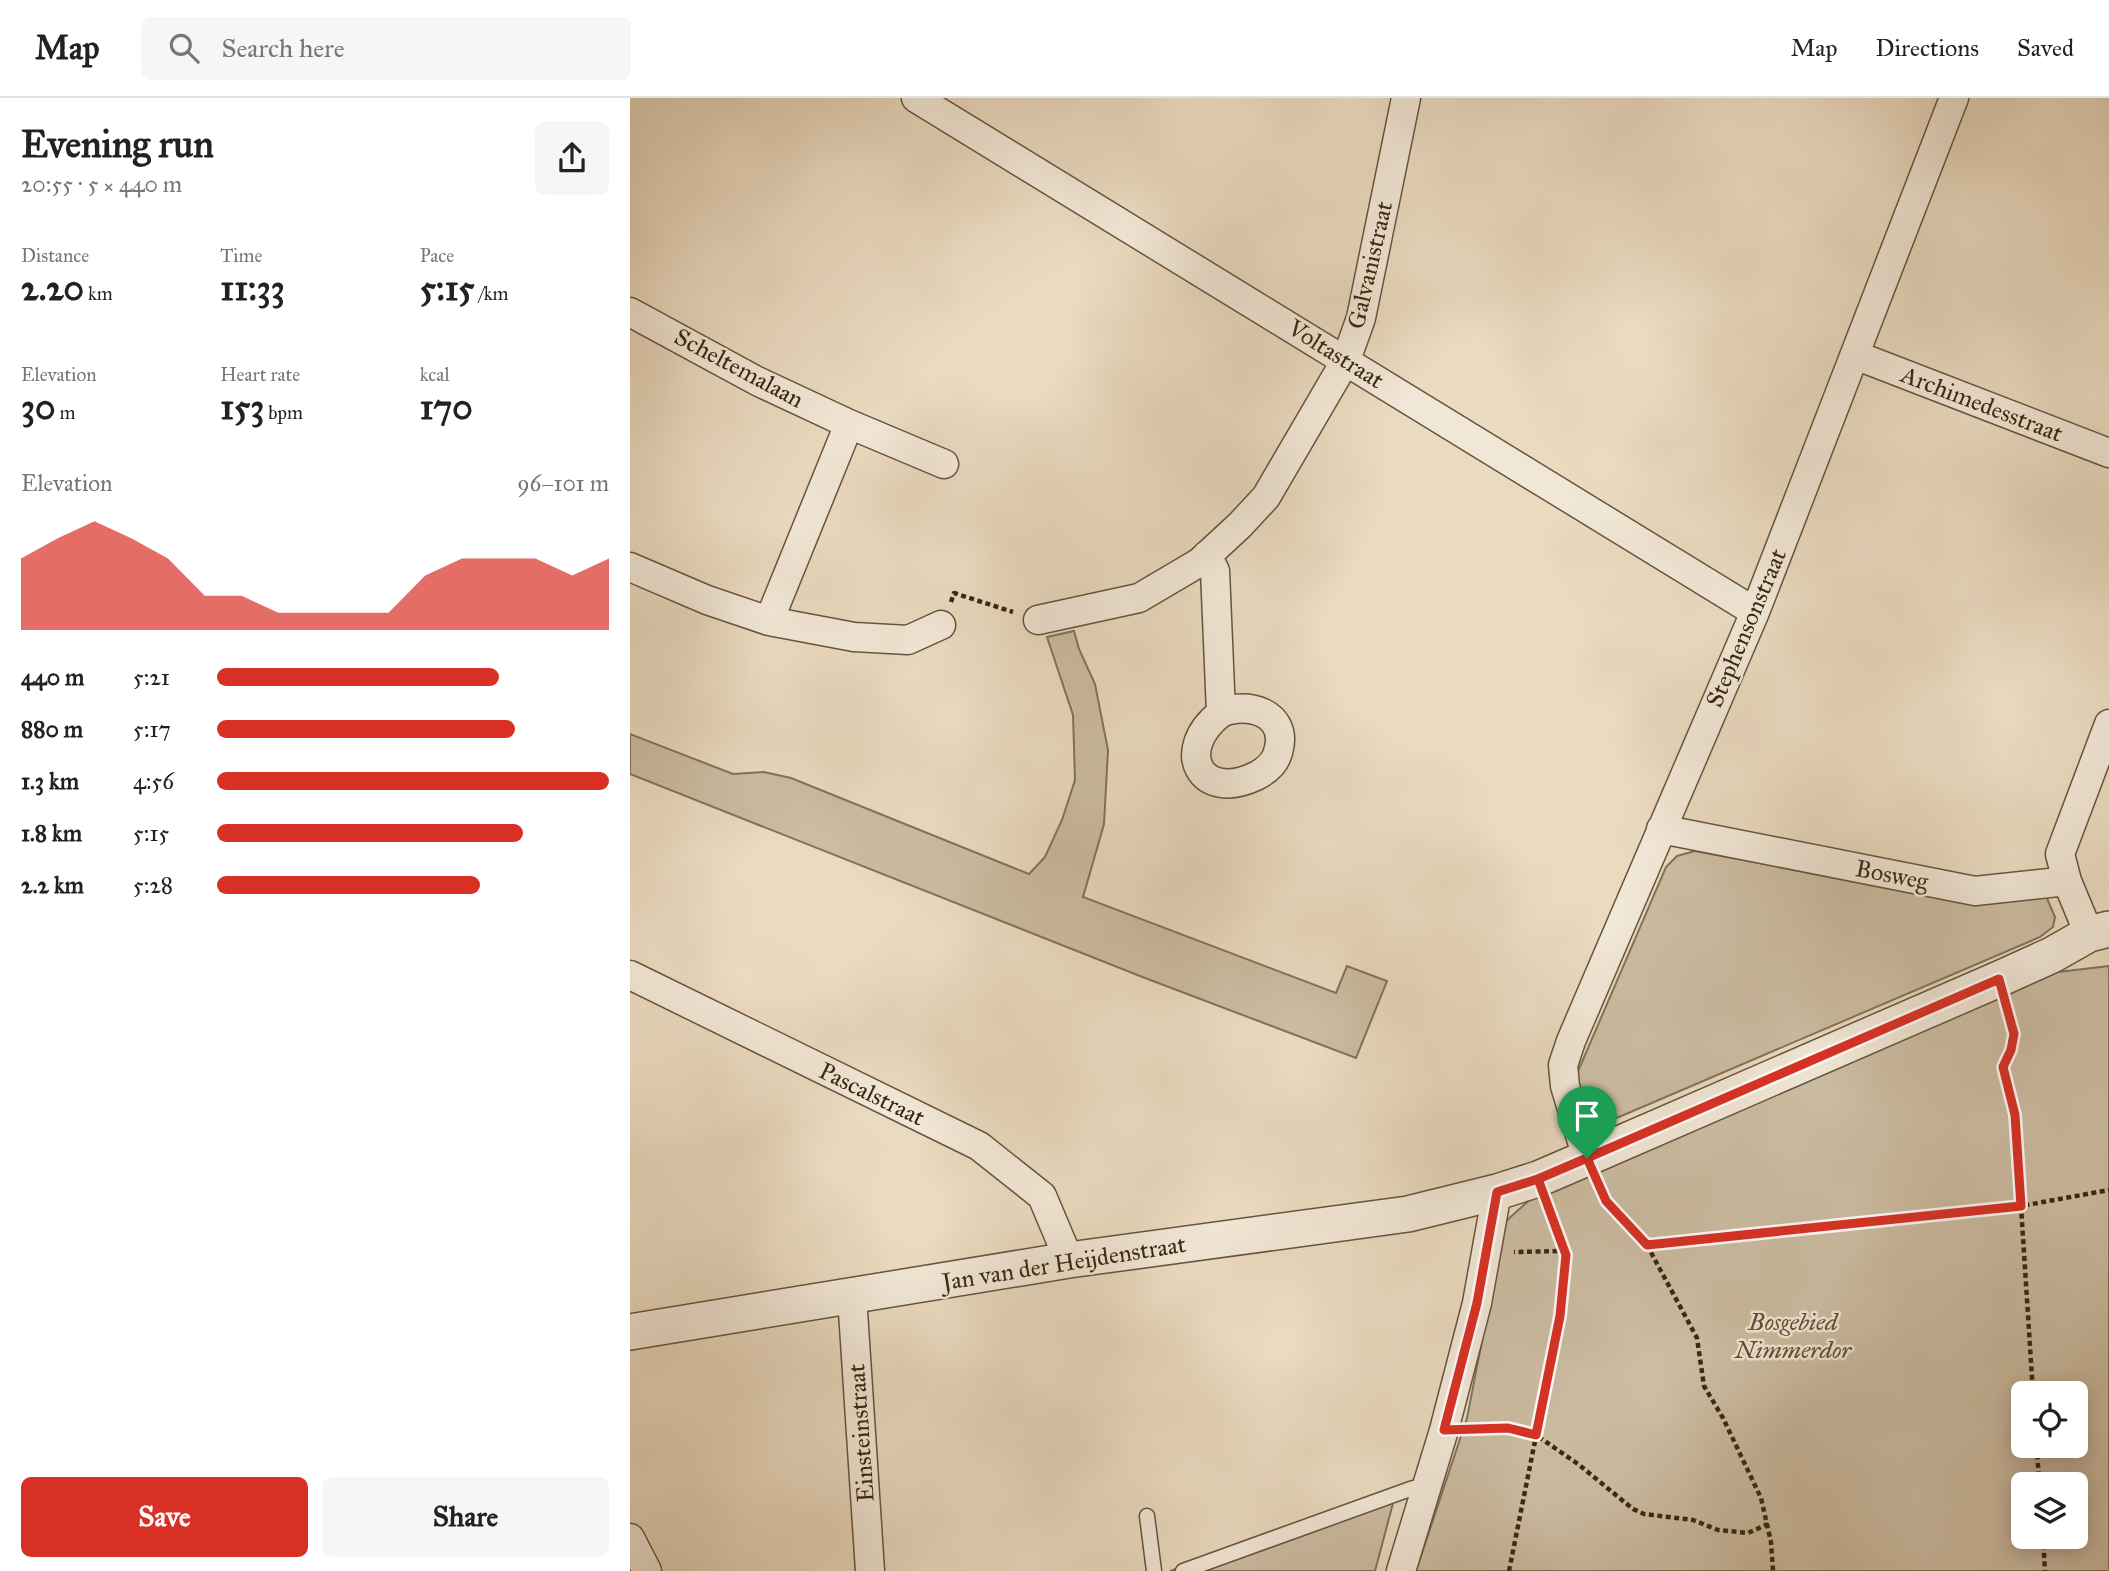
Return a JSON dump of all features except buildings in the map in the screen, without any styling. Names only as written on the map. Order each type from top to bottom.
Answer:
[{"type":"street","name":"Voltastraat","points":[[916,98],[1755,612]]},
{"type":"street","name":"Galvanistraat","points":[[1038,620],[1139,598],[1200,562],[1266,497],[1346,360],[1361,318],[1406,98]]},
{"type":"street","name":"Stephensonstraat","points":[[1587,1158],[1565,1086],[1563,1065],[1571,1041],[1755,612],[1954,98]]},
{"type":"street","name":"Scheltemalaan","points":[[630,312],[757,381],[944,464]]},
{"type":"street","name":"Archimedesstraat","points":[[1855,355],[2109,453]]},
{"type":"street","points":[[769,621],[849,424]]},
{"type":"street","points":[[1207,555],[1214,571],[1221,713]]},
{"type":"street","points":[[630,567],[707,600],[769,621],[854,637],[908,640],[942,625]]},
{"type":"street","points":[[1401,1571],[1444,1430],[1477,1303],[1497,1192],[1538,1179],[1587,1158],[1999,979],[2099,932],[2067,881],[2060,854],[2109,724]]},
{"type":"street","name":"Bosweg","points":[[1661,829],[1975,891],[2067,881]]},
{"type":"street","name":"Pascalstraat","points":[[630,975],[979,1146],[1042,1196],[1069,1261]]},
{"type":"street","name":"Jan van der Heijdenstraat","points":[[630,1332],[1069,1261],[1408,1214],[1497,1192]]},
{"type":"street","name":"Einsteinstraat","points":[[852,1296],[870,1571]]},
{"type":"street","points":[[630,1538],[647,1571]]},
{"type":"lane","points":[[1183,1571],[1413,1488],[1426,1490]]},
{"type":"lane","points":[[1147,1516],[1154,1571]]},
{"type":"path","points":[[942,625],[954,593],[1038,620]]},
{"type":"path","points":[[1999,979],[2014,1034],[2011,1050],[2003,1067],[2015,1115],[2032,1381]]},
{"type":"path","points":[[1587,1158],[1606,1201],[1647,1245],[1697,1338],[1704,1386],[1723,1418],[1761,1497],[1768,1524],[1773,1571]]},
{"type":"path","points":[[1509,1571],[1560,1316],[1566,1255],[1538,1179]]},
{"type":"path","points":[[1647,1245],[2021,1206],[2109,1190]]},
{"type":"path","points":[[1485,1253],[1562,1251],[1566,1255]]},
{"type":"path","points":[[1444,1430],[1508,1428],[1536,1435],[1578,1464],[1633,1509],[1644,1514],[1693,1520],[1718,1530],[1748,1534],[1768,1524]]},
{"type":"path","points":[[2044,1549],[2045,1571]]},
{"type":"green space","points":[[1074,631],[1095,684],[1108,750],[1104,824],[1083,897],[1336,993],[1347,966],[1387,981],[1356,1058],[1145,978],[630,774],[630,734],[733,774],[764,772],[791,778],[1029,874],[1045,857],[1062,820],[1075,780],[1073,715],[1047,637]]},
{"type":"green space","points":[[1695,851],[1851,880],[2046,896],[2055,917],[2053,927],[2040,937],[1619,1117],[1598,1118],[1581,1107],[1576,1076],[1666,867],[1677,856]]},
{"type":"green space","name":"Bosgebied Nimmerdor","points":[[2109,966],[2109,1571],[1416,1571],[1467,1418],[1505,1222],[1536,1194],[2058,972]]},
{"type":"green space","points":[[1396,1492],[1375,1571],[1170,1571]]},
{"type":"route","points":[[1587,1158],[1538,1179],[1497,1192],[1477,1303],[1444,1430],[1508,1428],[1536,1435],[1560,1316],[1566,1255],[1538,1179],[1587,1158],[1606,1201],[1647,1245],[2021,1206],[2015,1115],[2003,1067],[2011,1050],[2014,1034],[1999,979],[1587,1158]]}]
